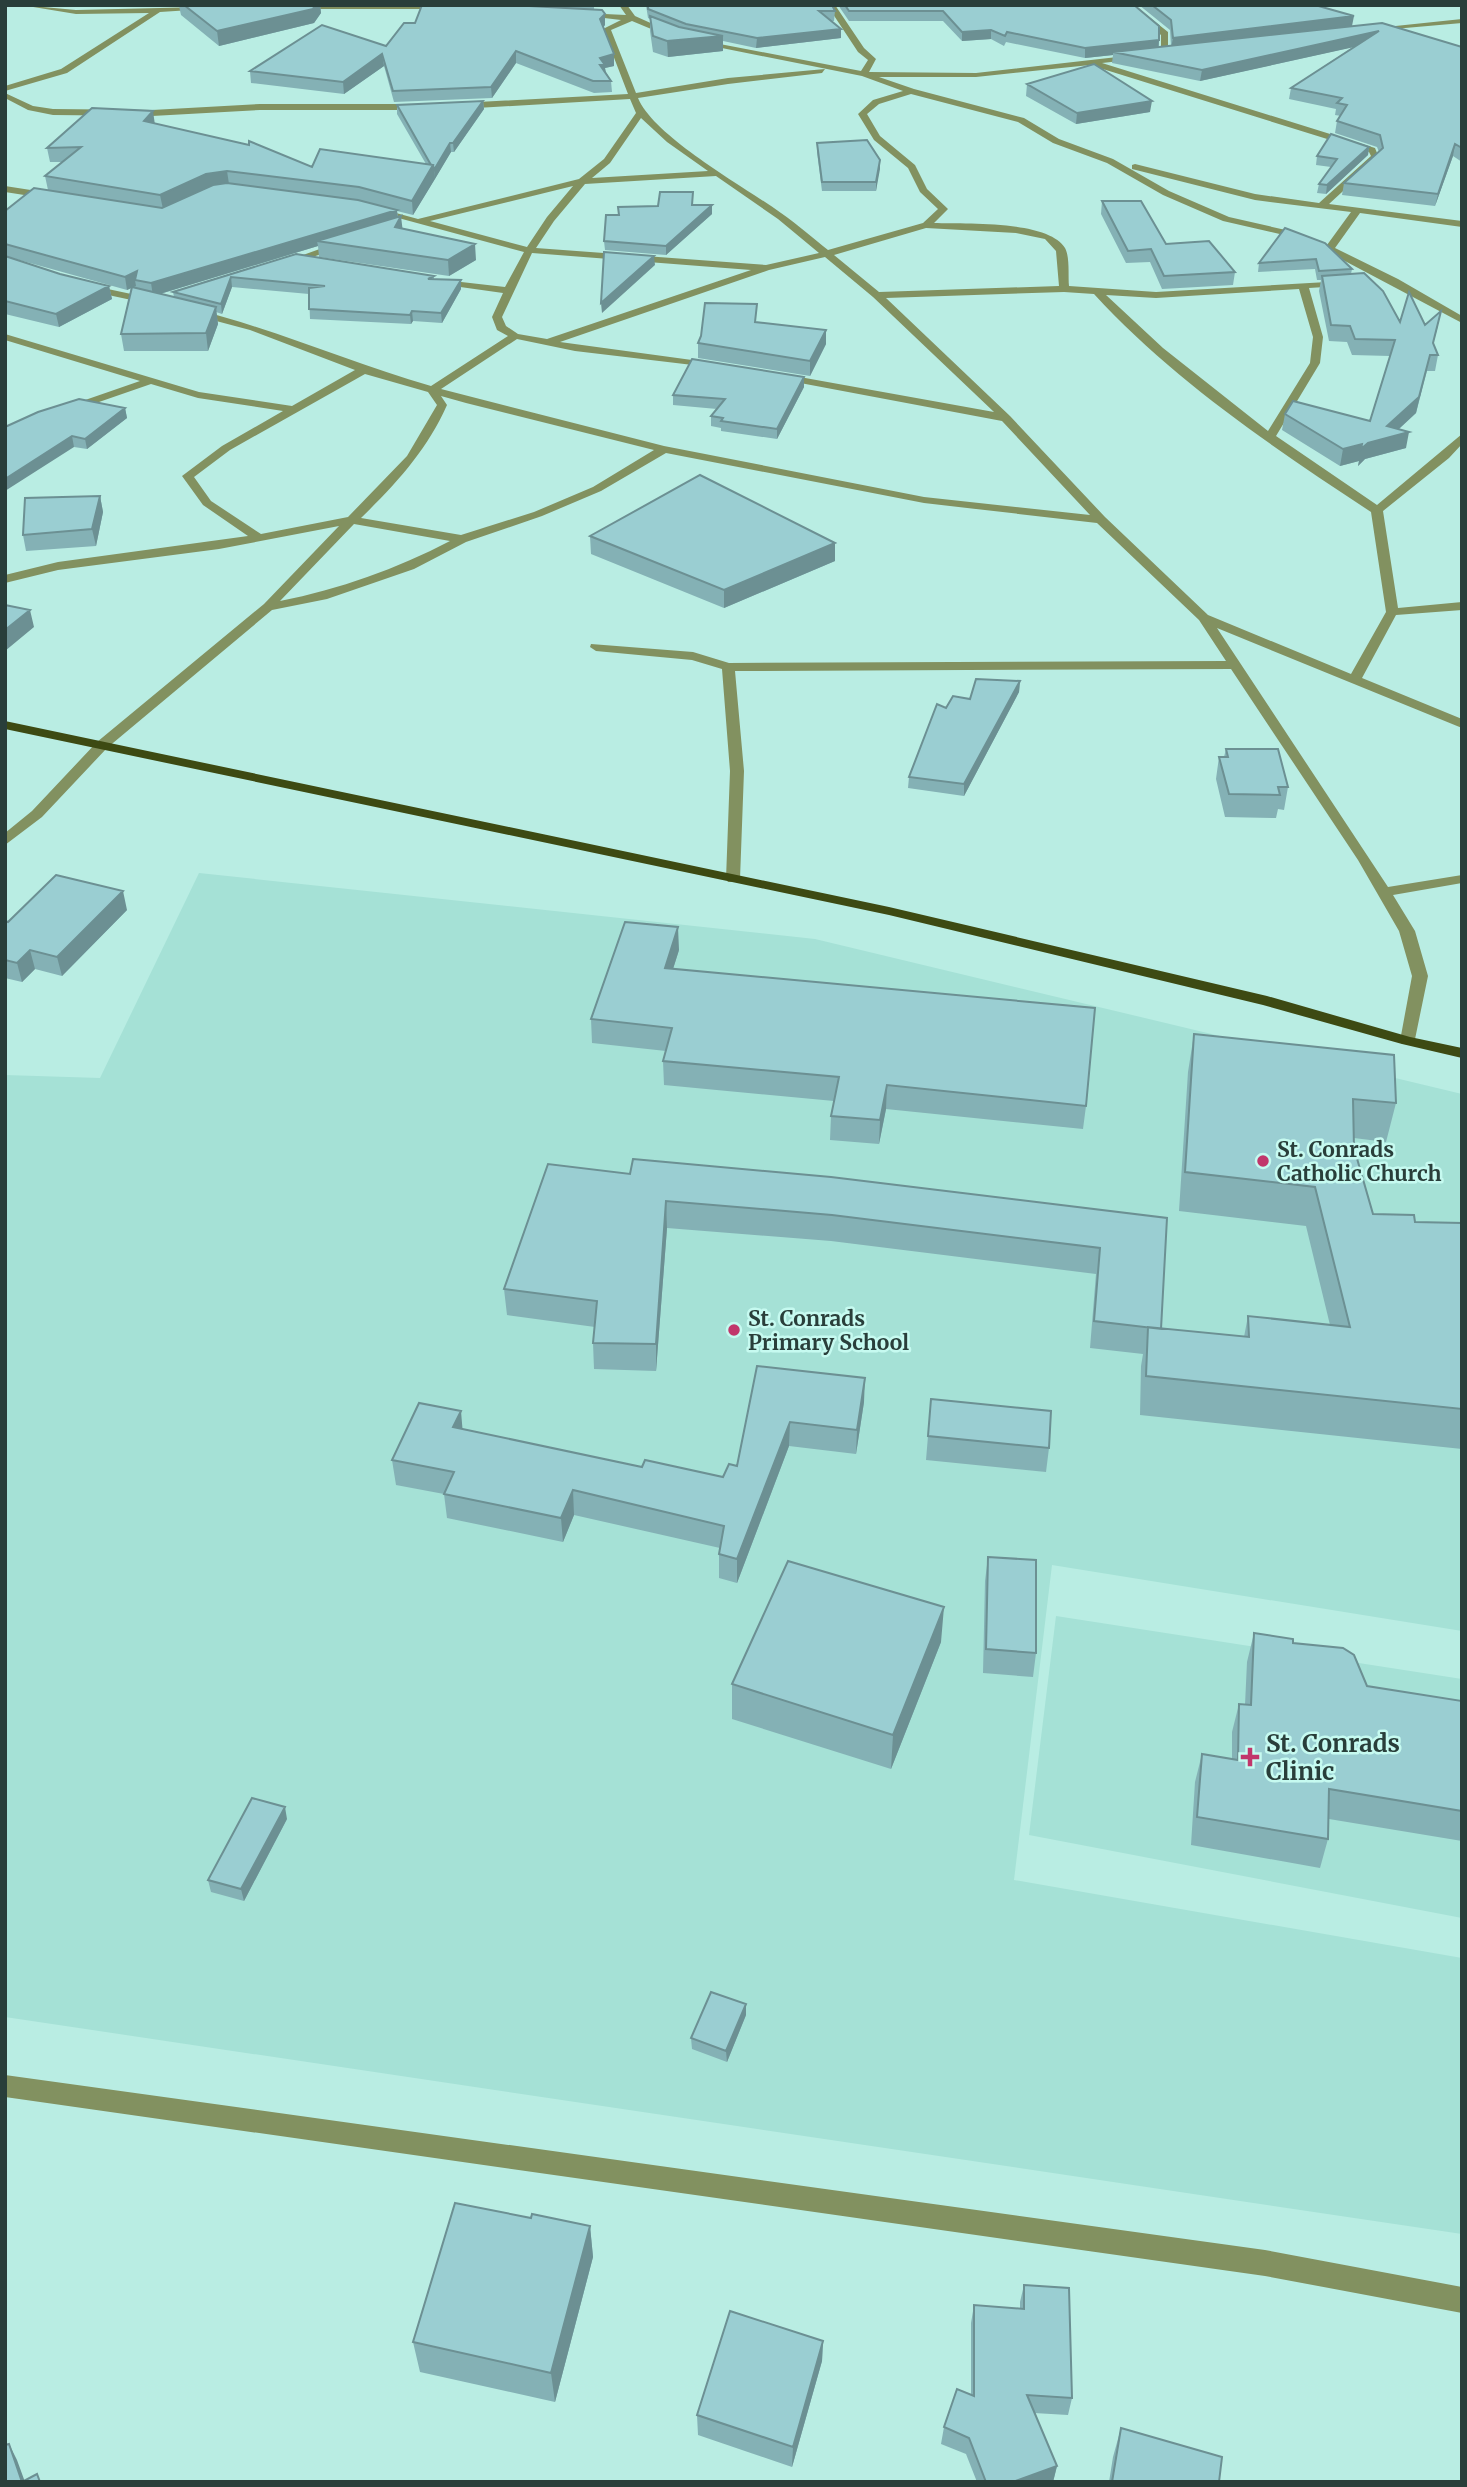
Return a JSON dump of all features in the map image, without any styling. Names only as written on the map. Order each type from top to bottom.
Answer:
[{"type":"main road","points":[[5,725],[889,911],[1267,1001],[1408,1041],[1462,1053]]},
{"type":"street","points":[[25,5],[76,12],[207,9]]},
{"type":"street","points":[[623,5],[632,18]]},
{"type":"street","points":[[831,5],[861,50],[872,59],[864,74]]},
{"type":"street","points":[[926,225],[943,209],[923,190],[912,167],[877,138],[862,114],[876,102],[976,75],[1084,61],[1168,54],[1165,34],[1129,5]]},
{"type":"street","points":[[285,7],[455,8]]},
{"type":"street","points":[[5,89],[64,71],[160,9]]},
{"type":"street","points":[[575,15],[632,18],[683,38]]},
{"type":"street","points":[[632,18],[607,29],[640,113],[670,140],[782,217],[877,295],[1006,418],[1101,520],[1204,618],[1407,931],[1420,976],[1408,1041]]},
{"type":"street","points":[[1362,30],[1462,20]]},
{"type":"street","points":[[697,41],[844,68],[911,91],[1021,120],[1056,141],[1110,161],[1255,197],[1462,224]]},
{"type":"street","points":[[1084,61],[1372,150],[1377,156],[1323,204]]},
{"type":"street","points":[[447,106],[635,96],[728,81],[844,68]]},
{"type":"street","points":[[864,74],[976,75]]},
{"type":"street","points":[[5,95],[31,108],[53,113],[152,113],[260,107],[433,107]]},
{"type":"street","points":[[640,113],[607,162],[582,181],[550,219],[529,250],[497,317],[501,328],[515,337],[732,368]]},
{"type":"street","points":[[1110,161],[1166,192],[1226,219],[1287,233],[1329,249],[1394,281],[1462,320]]},
{"type":"street","points":[[398,227],[582,181],[716,173]]},
{"type":"street","points":[[8,189],[61,198]]},
{"type":"street","points":[[360,207],[529,250],[766,268]]},
{"type":"street","points":[[1329,249],[1358,209]]},
{"type":"street","points":[[547,342],[766,268],[926,225],[1016,230],[1048,237],[1061,250],[1064,289]]},
{"type":"street","points":[[271,267],[354,240]]},
{"type":"street","points":[[297,260],[324,264]]},
{"type":"street","points":[[429,279],[509,291]]},
{"type":"street","points":[[1368,282],[1394,281]]},
{"type":"street","points":[[877,295],[1064,289],[1156,295],[1355,282]]},
{"type":"street","points":[[73,284],[166,305]]},
{"type":"street","points":[[1269,438],[1315,363],[1318,337],[1303,286]]},
{"type":"street","points":[[1098,292],[1122,319],[1222,403],[1269,438],[1377,510],[1392,612],[1354,678]]},
{"type":"street","points":[[187,310],[254,328],[364,370],[432,390],[664,449],[925,500],[1101,520]]},
{"type":"street","points":[[5,337],[198,395],[297,410]]},
{"type":"street","points":[[432,390],[515,337]]},
{"type":"street","points":[[258,537],[207,503],[188,476],[226,448],[364,370]]},
{"type":"street","points":[[771,375],[1006,418]]},
{"type":"street","points":[[61,412],[150,382]]},
{"type":"street","points":[[5,841],[37,814],[102,745],[268,607],[297,572],[400,473],[432,432],[442,405],[432,390]]},
{"type":"street","points":[[1377,510],[1445,456],[1462,437]]},
{"type":"street","points":[[268,607],[365,583],[410,566],[462,539],[538,514],[597,489],[664,449]]},
{"type":"street","points":[[5,579],[58,566],[219,545],[351,520],[462,539]]},
{"type":"street","points":[[1392,612],[1462,606]]},
{"type":"street","points":[[1204,618],[1462,724]]},
{"type":"street","points":[[596,647],[693,656],[728,667],[1236,665]]},
{"type":"street","points":[[728,667],[737,771],[733,878]]},
{"type":"street","points":[[1384,892],[1462,879]]},
{"type":"street","points":[[5,2086],[1265,2263],[1462,2300]]},
{"type":"shaded area","name":"St. Conrads Primary School","points":[[199,873],[815,939],[1462,1094],[1462,1631],[1052,1565],[1014,1880],[1462,1958],[1462,2234],[5,2017],[5,1075],[100,1078]]},
{"type":"shaded area","name":"St. Conrads Clinic","points":[[1056,1616],[1462,1679],[1462,1918],[1029,1835]]},
{"type":"building","points":[[184,5],[315,5],[313,9],[217,31]]},
{"type":"building","points":[[422,5],[511,5],[602,10],[605,14],[600,19],[614,54],[600,58],[605,65],[600,65],[611,81],[593,81],[516,51],[491,87],[393,91],[382,54],[343,82],[250,71],[322,25],[386,46],[404,23],[415,23]]},
{"type":"building","points":[[648,5],[832,5],[835,11],[819,11],[841,29],[757,38],[686,24],[648,9]]},
{"type":"building","points":[[845,5],[1134,5],[1159,26],[1159,40],[1085,48],[1007,32],[1005,36],[991,30],[962,32],[943,11],[849,11]]},
{"type":"building","points":[[1152,5],[1315,5],[1354,16],[1173,38],[1171,20]]},
{"type":"building","points":[[650,16],[679,27],[723,36],[667,41],[653,36]]},
{"type":"building","points":[[1382,23],[1462,47],[1462,148],[1455,144],[1438,194],[1344,183],[1383,148],[1380,135],[1337,121],[1347,105],[1337,103],[1342,98],[1291,88],[1379,31],[1202,70],[1113,52]]},
{"type":"building","points":[[1094,64],[1152,101],[1077,113],[1027,84]]},
{"type":"building","points":[[483,101],[453,143],[450,143],[434,170],[397,105]]},
{"type":"building","points":[[92,108],[153,111],[144,121],[249,145],[249,141],[312,167],[320,149],[433,165],[412,201],[359,187],[227,171],[206,174],[160,195],[45,176],[81,147],[47,148]]},
{"type":"building","points":[[1331,134],[1369,147],[1327,185],[1319,184],[1337,159],[1317,156]]},
{"type":"building","points":[[867,140],[880,160],[876,182],[822,182],[817,143]]},
{"type":"building","points":[[227,183],[358,200],[397,210],[151,283],[135,280],[137,271],[125,277],[5,244],[5,211],[34,188],[162,208],[213,185]]},
{"type":"building","points":[[660,192],[693,192],[692,205],[712,205],[666,246],[604,241],[606,215],[619,215],[618,207],[658,206]]},
{"type":"building","points":[[1102,201],[1141,201],[1166,244],[1209,241],[1235,272],[1164,276],[1151,249],[1128,251]]},
{"type":"building","points":[[401,216],[395,227],[475,244],[448,260],[317,241]]},
{"type":"building","points":[[1285,228],[1325,243],[1352,269],[1319,271],[1316,259],[1259,263]]},
{"type":"building","points":[[604,252],[654,256],[601,303]]},
{"type":"building","points":[[296,254],[434,276],[428,279],[461,280],[441,313],[412,311],[410,315],[309,309],[309,288],[325,286],[231,277],[221,304],[173,292]]},
{"type":"building","points":[[5,256],[109,286],[56,314],[5,301]]},
{"type":"building","points":[[1364,273],[1383,291],[1400,322],[1409,292],[1425,325],[1441,311],[1433,343],[1438,355],[1430,355],[1419,397],[1387,426],[1409,432],[1368,443],[1361,449],[1362,444],[1343,449],[1285,414],[1293,401],[1370,421],[1395,340],[1355,339],[1350,326],[1331,325],[1322,276]]},
{"type":"building","points":[[132,287],[216,307],[206,333],[121,334]]},
{"type":"building","points":[[705,303],[757,304],[755,322],[826,330],[810,361],[698,343]]},
{"type":"building","points":[[692,359],[804,377],[777,429],[721,421],[723,418],[711,416],[725,399],[673,395]]},
{"type":"building","points":[[79,399],[125,408],[85,439],[72,436],[5,479],[5,427],[38,412]]},
{"type":"building","points":[[700,475],[835,543],[724,590],[590,536]]},
{"type":"building","points":[[100,496],[92,529],[23,535],[25,498]]},
{"type":"building","points":[[5,605],[30,610],[5,630]]},
{"type":"building","points":[[976,679],[1020,681],[964,784],[909,777],[937,704],[946,708],[953,696],[970,699]]},
{"type":"building","points":[[1226,749],[1278,749],[1288,787],[1278,787],[1280,795],[1229,794],[1219,757],[1228,757]]},
{"type":"building","points":[[56,875],[123,891],[57,957],[30,950],[17,963],[5,960],[5,921],[8,922]]},
{"type":"building","points":[[625,922],[678,927],[665,968],[1095,1008],[1086,1106],[887,1085],[880,1120],[831,1116],[839,1077],[663,1061],[672,1028],[591,1019]]},
{"type":"building","points":[[1194,1034],[1394,1055],[1396,1103],[1353,1099],[1354,1148],[1373,1214],[1414,1215],[1415,1222],[1462,1223],[1462,1409],[1146,1376],[1148,1327],[1249,1337],[1248,1316],[1350,1327],[1315,1187],[1185,1172]]},
{"type":"building","points":[[633,1159],[831,1177],[1167,1218],[1161,1329],[1094,1321],[1100,1248],[832,1215],[666,1201],[656,1344],[593,1343],[597,1301],[504,1289],[548,1164],[630,1174]]},
{"type":"building","points":[[757,1366],[865,1378],[857,1430],[790,1422],[737,1559],[719,1554],[724,1526],[573,1490],[561,1518],[444,1494],[454,1472],[392,1460],[419,1403],[461,1411],[453,1427],[642,1467],[645,1460],[723,1477],[729,1464],[737,1466]]},
{"type":"building","points":[[931,1399],[1051,1411],[1049,1448],[928,1436]]},
{"type":"building","points":[[988,1557],[1036,1560],[1036,1653],[986,1649]]},
{"type":"building","points":[[788,1561],[944,1607],[893,1735],[732,1684]]},
{"type":"building","points":[[1254,1633],[1293,1639],[1293,1643],[1343,1648],[1354,1655],[1367,1686],[1462,1701],[1462,1811],[1329,1789],[1328,1839],[1197,1817],[1202,1754],[1238,1760],[1239,1704],[1251,1705]]},
{"type":"building","points":[[252,1798],[285,1807],[241,1889],[208,1880]]},
{"type":"building","points":[[711,1992],[746,2004],[726,2051],[691,2038]]},
{"type":"building","points":[[455,2203],[590,2226],[551,2373],[413,2342]]},
{"type":"building","points":[[1024,2285],[1069,2288],[1072,2398],[1027,2395],[1057,2466],[1013,2482],[986,2482],[969,2438],[944,2427],[957,2389],[974,2396],[974,2305],[1024,2309]]},
{"type":"building","points":[[730,2311],[823,2341],[793,2447],[697,2415]]},
{"type":"building","points":[[1121,2428],[1222,2457],[1219,2482],[1112,2482]]},
{"type":"building","points":[[9,2444],[22,2482],[5,2482],[5,2445]]},
{"type":"building","points":[[37,2474],[40,2482],[22,2482]]},
{"type":"place","name":"St. Conrads Catholic Church","points":[[1263,1161]]},
{"type":"place","name":"St. Conrads Primary School","points":[[734,1330]]},
{"type":"place","name":"St. Conrads Clinic","points":[[1250,1757]]}]
